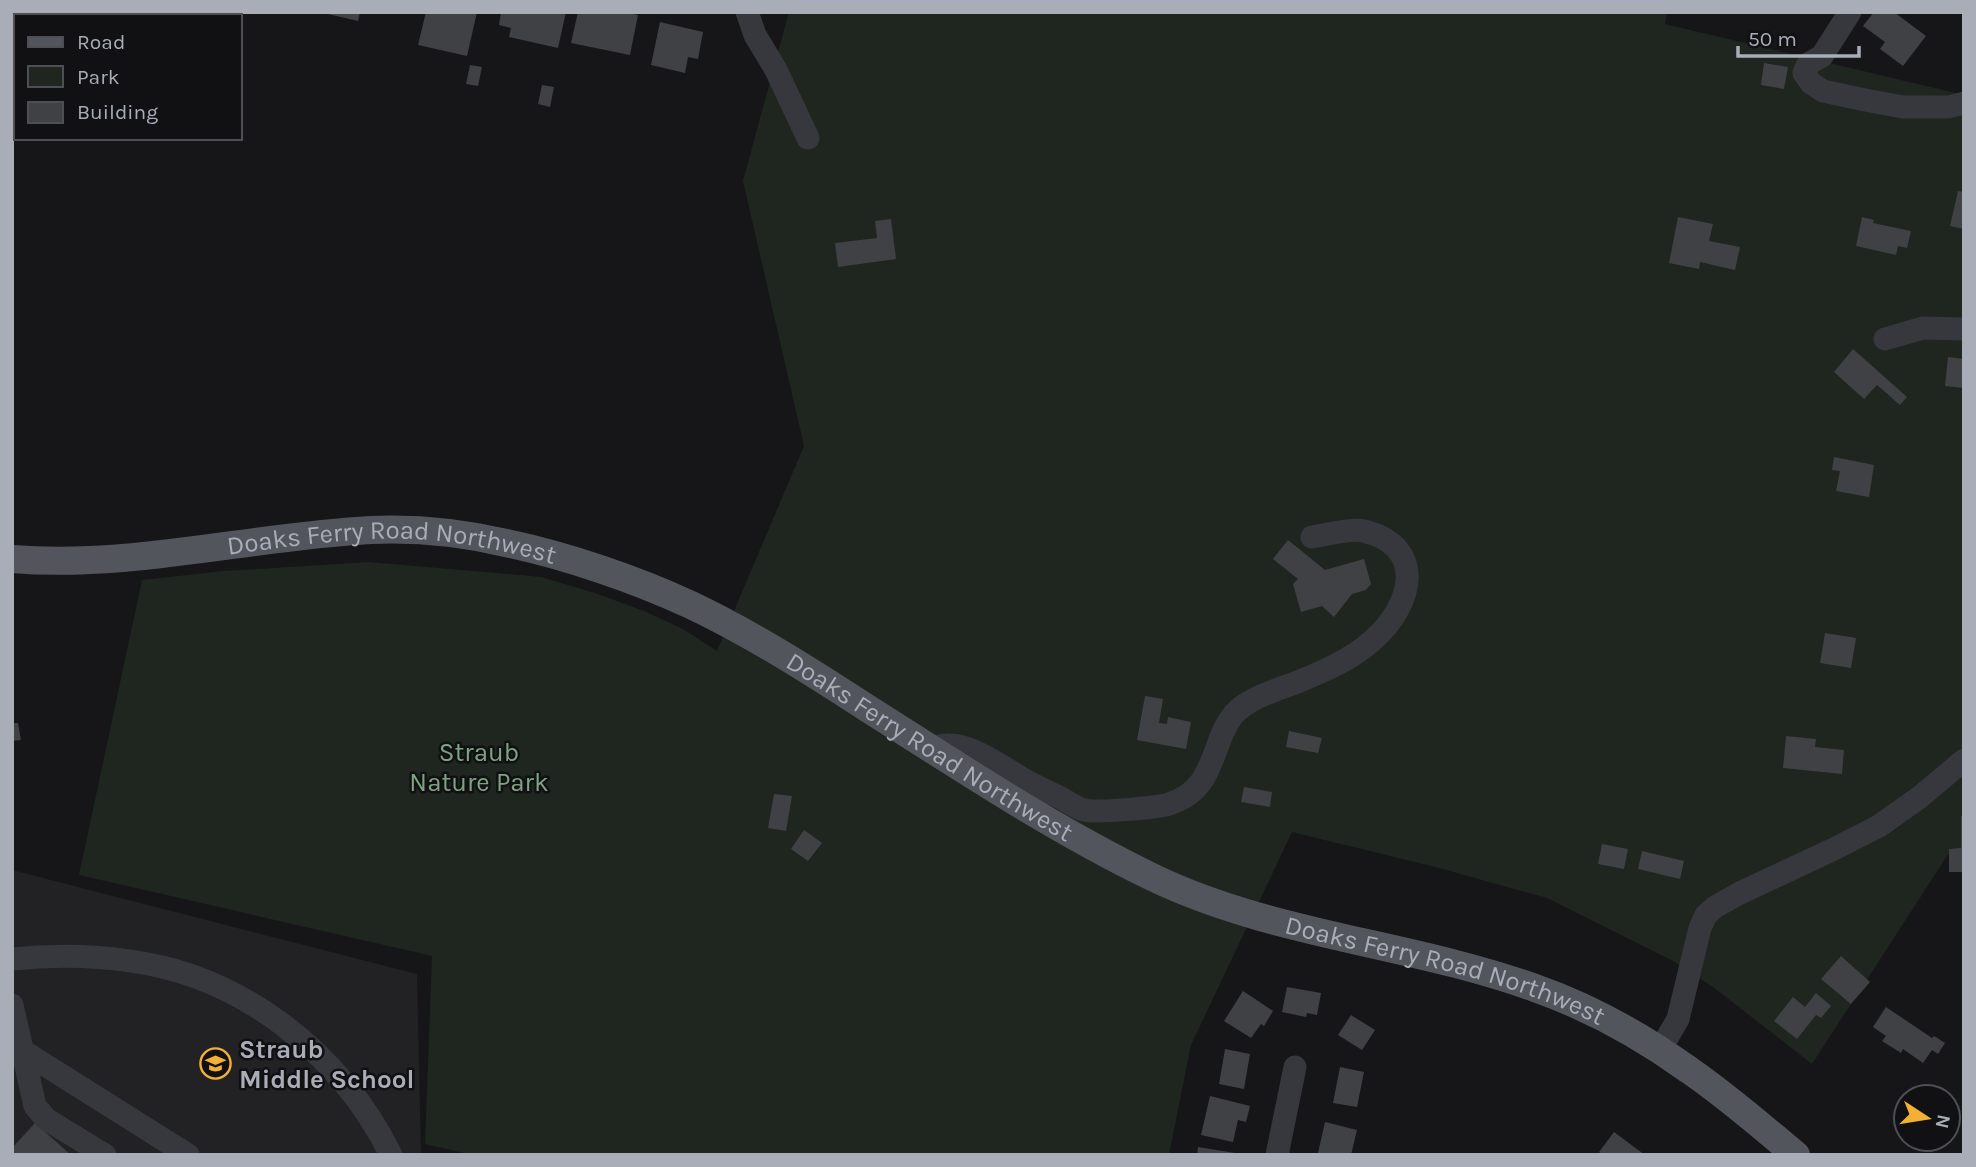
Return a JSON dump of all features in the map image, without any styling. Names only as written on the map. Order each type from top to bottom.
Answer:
[{"type":"main road","name":"Doaks Ferry Road Northwest","points":[[12,559],[73,561],[145,556],[371,530],[453,534],[505,542],[567,559],[690,604],[737,629],[804,667],[1091,845],[1155,878],[1210,902],[1255,916],[1430,957],[1536,989],[1605,1020],[1660,1050],[1719,1092],[1796,1155]]},
{"type":"street","points":[[747,12],[755,35],[776,70],[808,138]]},
{"type":"street","points":[[1850,12],[1822,56],[1808,64],[1804,73],[1811,83],[1823,91],[1903,107],[1949,107],[1964,103]]},
{"type":"street","points":[[1885,339],[1923,328],[1964,330]]},
{"type":"street","points":[[931,748],[948,744],[962,747],[994,760],[1021,778],[1085,810],[1137,808],[1167,804],[1185,797],[1202,784],[1225,728],[1239,709],[1271,692],[1316,675],[1357,653],[1386,627],[1401,604],[1407,586],[1407,565],[1393,545],[1361,530],[1312,537]]},
{"type":"street","points":[[1660,1050],[1678,1019],[1700,928],[1706,915],[1714,907],[1879,826],[1920,797],[1964,760]]},
{"type":"street","points":[[12,959],[46,956],[131,961],[174,971],[251,1003],[279,1021],[337,1074],[362,1104],[391,1155]]},
{"type":"street","points":[[12,1005],[35,1106],[46,1119],[105,1155]]},
{"type":"street","points":[[23,1051],[188,1155]]},
{"type":"street","points":[[1277,1155],[1295,1068]]},
{"type":"shaded area","name":"Straub Middle School","points":[[12,870],[417,974],[421,1155],[12,1155]]},
{"type":"green space","name":"Straub Nature Park","points":[[789,12],[1667,12],[1665,24],[1964,95],[1964,859],[1951,850],[1812,1064],[1713,987],[1673,961],[1547,898],[1292,832],[1191,1045],[1169,1155],[473,1155],[425,1144],[432,956],[79,875],[142,580],[224,571],[369,562],[541,577],[644,611],[683,629],[717,651],[804,446],[743,181]]},
{"type":"building","points":[[319,12],[360,12],[358,21]]},
{"type":"building","points":[[426,12],[477,12],[467,56],[418,45]]},
{"type":"building","points":[[501,12],[566,12],[558,48],[509,37],[511,28],[499,25]]},
{"type":"building","points":[[578,12],[625,12],[638,15],[630,55],[571,43]]},
{"type":"building","points":[[1874,12],[1894,12],[1926,36],[1903,66],[1880,49],[1885,42],[1863,26]]},
{"type":"building","points":[[660,22],[703,32],[698,59],[688,57],[685,73],[651,65]]},
{"type":"building","points":[[1764,63],[1788,67],[1784,89],[1761,85]]},
{"type":"building","points":[[470,65],[482,67],[478,86],[466,84]]},
{"type":"building","points":[[542,85],[554,87],[550,107],[538,104]]},
{"type":"building","points":[[1958,191],[1964,192],[1964,229],[1950,226]]},
{"type":"building","points":[[1678,217],[1713,224],[1709,241],[1740,247],[1735,270],[1700,262],[1699,269],[1669,263]]},
{"type":"building","points":[[1862,217],[1874,220],[1873,223],[1911,231],[1907,248],[1898,246],[1896,255],[1856,246]]},
{"type":"building","points":[[891,219],[896,259],[838,267],[835,243],[877,238],[875,221]]},
{"type":"building","points":[[1853,349],[1907,397],[1900,405],[1877,385],[1864,399],[1834,372]]},
{"type":"building","points":[[1948,357],[1964,359],[1964,388],[1945,386]]},
{"type":"building","points":[[1834,457],[1874,465],[1869,497],[1836,491],[1840,471],[1832,470]]},
{"type":"building","points":[[1288,540],[1325,570],[1364,559],[1371,584],[1366,590],[1352,594],[1334,617],[1322,606],[1301,612],[1293,584],[1298,579],[1273,559]]},
{"type":"building","points":[[1825,633],[1856,638],[1851,668],[1820,663]]},
{"type":"building","points":[[1145,696],[1163,699],[1159,723],[1167,724],[1168,717],[1191,722],[1186,749],[1137,740]]},
{"type":"building","points":[[12,723],[18,723],[21,740],[12,741]]},
{"type":"building","points":[[1289,731],[1322,738],[1318,753],[1286,747]]},
{"type":"building","points":[[1786,736],[1816,739],[1815,747],[1844,750],[1842,774],[1783,768]]},
{"type":"building","points":[[1244,787],[1272,792],[1270,807],[1241,802]]},
{"type":"building","points":[[774,794],[792,796],[786,831],[768,828]]},
{"type":"building","points":[[1961,816],[1964,816],[1964,872],[1949,872],[1949,849],[1961,848]]},
{"type":"building","points":[[804,830],[822,843],[808,861],[791,849]]},
{"type":"building","points":[[1602,844],[1628,849],[1624,869],[1598,864]]},
{"type":"building","points":[[1642,851],[1684,861],[1680,879],[1638,869]]},
{"type":"building","points":[[1841,956],[1870,982],[1851,1004],[1821,979]]},
{"type":"building","points":[[1287,987],[1321,993],[1317,1015],[1307,1013],[1306,1017],[1282,1012]]},
{"type":"building","points":[[1243,991],[1273,1011],[1264,1026],[1261,1024],[1251,1038],[1224,1021]]},
{"type":"building","points":[[1816,993],[1831,1006],[1821,1018],[1816,1015],[1797,1039],[1774,1021],[1793,997],[1805,1007]]},
{"type":"building","points":[[1886,1007],[1932,1038],[1934,1036],[1945,1043],[1938,1054],[1932,1050],[1923,1063],[1903,1049],[1901,1053],[1882,1041],[1886,1036],[1873,1027]]},
{"type":"building","points":[[1351,1015],[1375,1030],[1362,1050],[1338,1035]]},
{"type":"building","points":[[1225,1049],[1250,1054],[1244,1089],[1219,1084]]},
{"type":"building","points":[[1340,1067],[1364,1072],[1357,1107],[1333,1103]]},
{"type":"building","points":[[1210,1096],[1250,1106],[1246,1122],[1238,1120],[1233,1142],[1201,1135]]},
{"type":"building","points":[[1325,1122],[1357,1130],[1351,1155],[1318,1153]]},
{"type":"building","points":[[35,1123],[71,1155],[12,1155],[12,1148]]},
{"type":"building","points":[[1614,1132],[1645,1155],[1604,1155],[1599,1152]]},
{"type":"building","points":[[1198,1147],[1235,1153],[1197,1155]]},
{"type":"place","name":"Straub Middle School","points":[[216,1064]]}]
